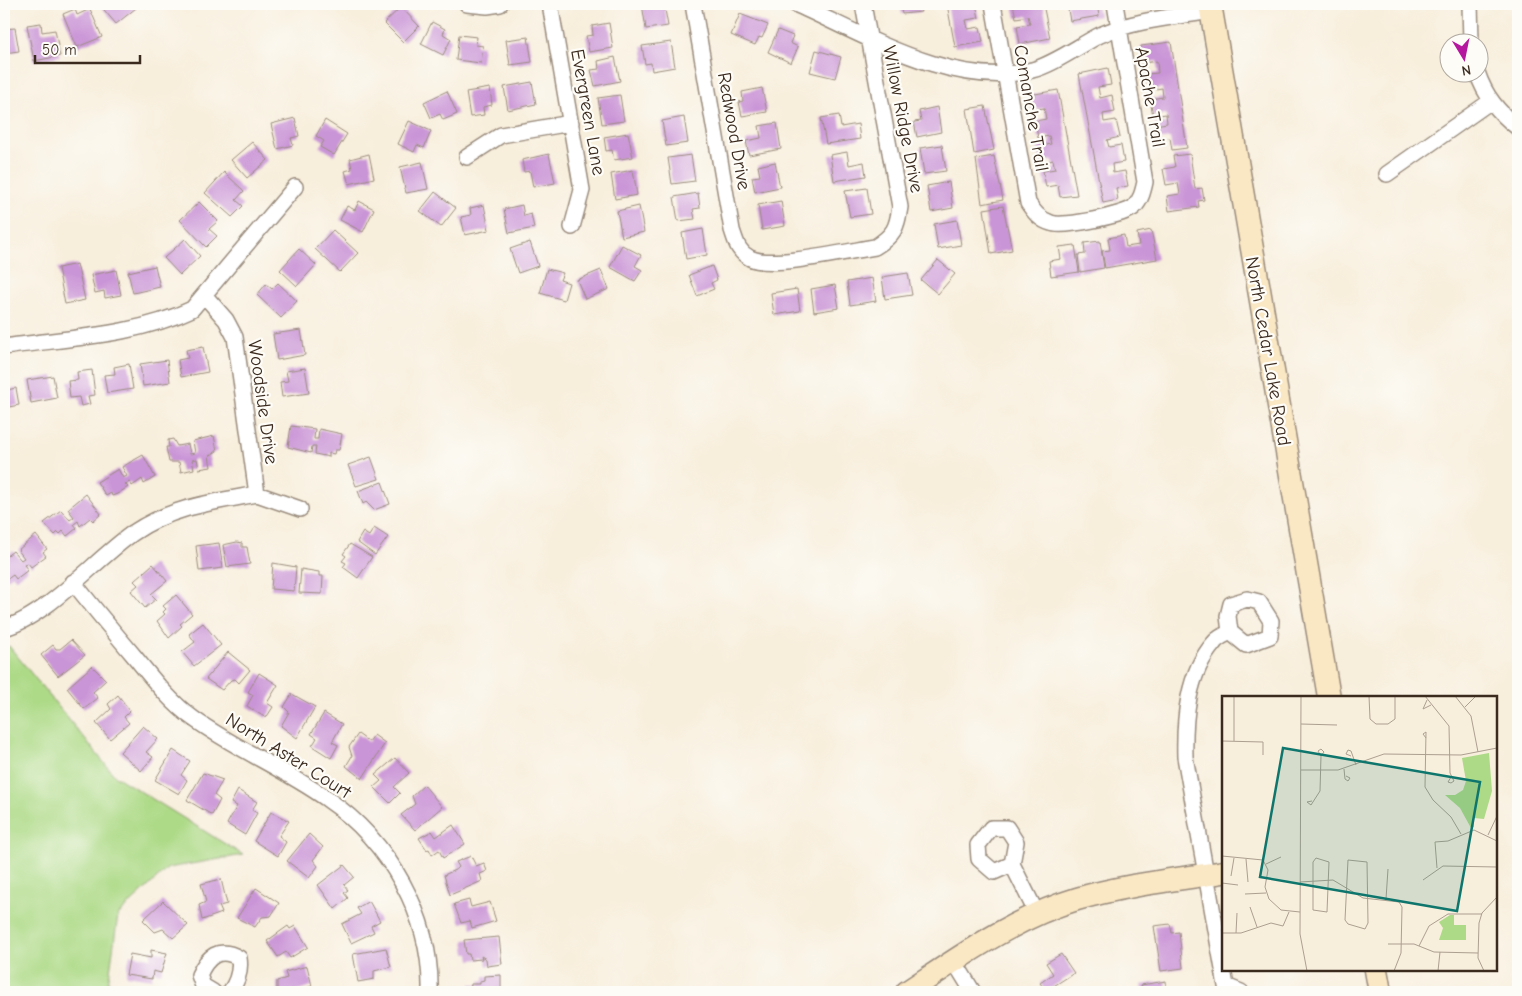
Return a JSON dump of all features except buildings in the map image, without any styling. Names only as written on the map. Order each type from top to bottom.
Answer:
[{"type":"main road","name":"North Cedar Lake Road","points":[[1211,7],[1329,696]]},
{"type":"main road","points":[[907,992],[974,947],[1037,914],[1077,899],[1214,873]]},
{"type":"main road","points":[[1376,971],[1380,992]]},
{"type":"street","points":[[467,4],[487,6],[500,4]]},
{"type":"street","name":"Evergreen Lane","points":[[550,4],[582,190],[572,227]]},
{"type":"street","name":"Redwood Drive","points":[[693,4],[732,230],[738,250],[750,258],[768,263],[875,247],[887,239]]},
{"type":"street","points":[[795,4],[931,65],[969,74],[1033,70],[1101,35],[1136,23],[1211,7]]},
{"type":"street","name":"Willow Ridge Drive","points":[[863,4],[900,207],[897,226],[887,239]]},
{"type":"street","name":"Comanche Trail","points":[[994,4],[1028,203],[1038,216]]},
{"type":"street","name":"Apache Trail","points":[[1038,216],[1052,224],[1069,224],[1125,212],[1134,207],[1142,196],[1145,182],[1115,4]]},
{"type":"street","points":[[1470,4],[1471,32]]},
{"type":"street","points":[[1480,82],[1482,88],[1498,111],[1518,128]]},
{"type":"street","points":[[1387,174],[1491,101]]},
{"type":"street","points":[[467,157],[501,135],[571,123]]},
{"type":"street","points":[[4,347],[160,323],[192,309],[205,296],[295,187]]},
{"type":"street","name":"Woodside Drive","points":[[205,296],[226,320],[235,337],[257,494]]},
{"type":"street","points":[[4,628],[40,609],[133,533],[163,515],[184,508],[257,494],[300,509]]},
{"type":"street","name":"North Aster Court","points":[[74,582],[173,702],[194,719],[328,799],[363,829],[390,862],[406,889],[419,920],[427,954],[430,992]]},
{"type":"street","points":[[1230,632],[1214,642],[1201,665],[1189,695],[1184,721],[1185,757],[1214,873],[1223,989],[1241,992]]},
{"type":"street","points":[[1012,864],[1037,914]]},
{"type":"street","points":[[213,992],[203,986],[199,975],[205,961],[215,954],[232,954],[239,958],[241,967],[239,977],[230,992]]},
{"type":"street","points":[[954,961],[973,992]]},
{"type":"green space","points":[[9,646],[114,775],[243,855],[168,868],[118,915],[107,992],[4,992],[4,648]]}]
